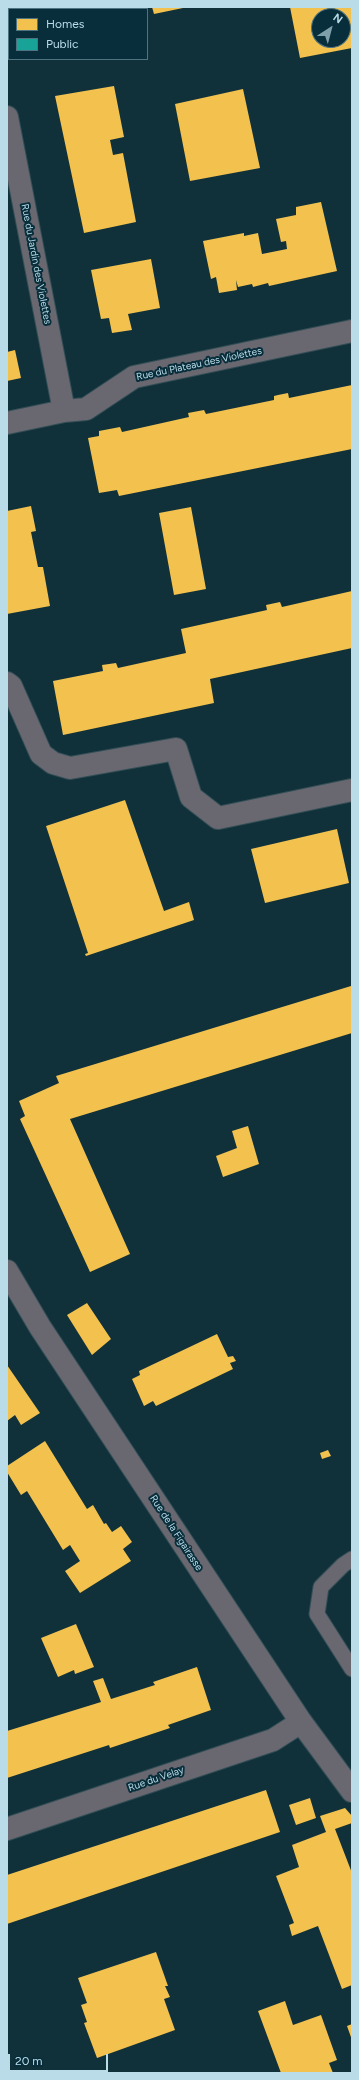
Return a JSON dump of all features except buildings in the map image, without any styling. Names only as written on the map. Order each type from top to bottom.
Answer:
[{"type":"street","name":"Rue du Jardin des Violettes","points":[[7,117],[64,411]]},
{"type":"street","name":"Rue du Plateau des Violettes","points":[[7,422],[64,411],[86,409],[134,377],[352,331]]},
{"type":"street","points":[[7,683],[11,686],[41,754],[53,763],[70,768],[176,749],[191,797],[218,818],[352,790]]},
{"type":"street","name":"Rue de la Figairasse","points":[[7,1271],[14,1295],[45,1334],[301,1722],[352,1791]]},
{"type":"street","name":"Rue du Velay","points":[[7,1829],[272,1740],[301,1722]]},
{"type":"lane","points":[[352,1559],[343,1565],[321,1586],[317,1614],[352,1669]]}]
